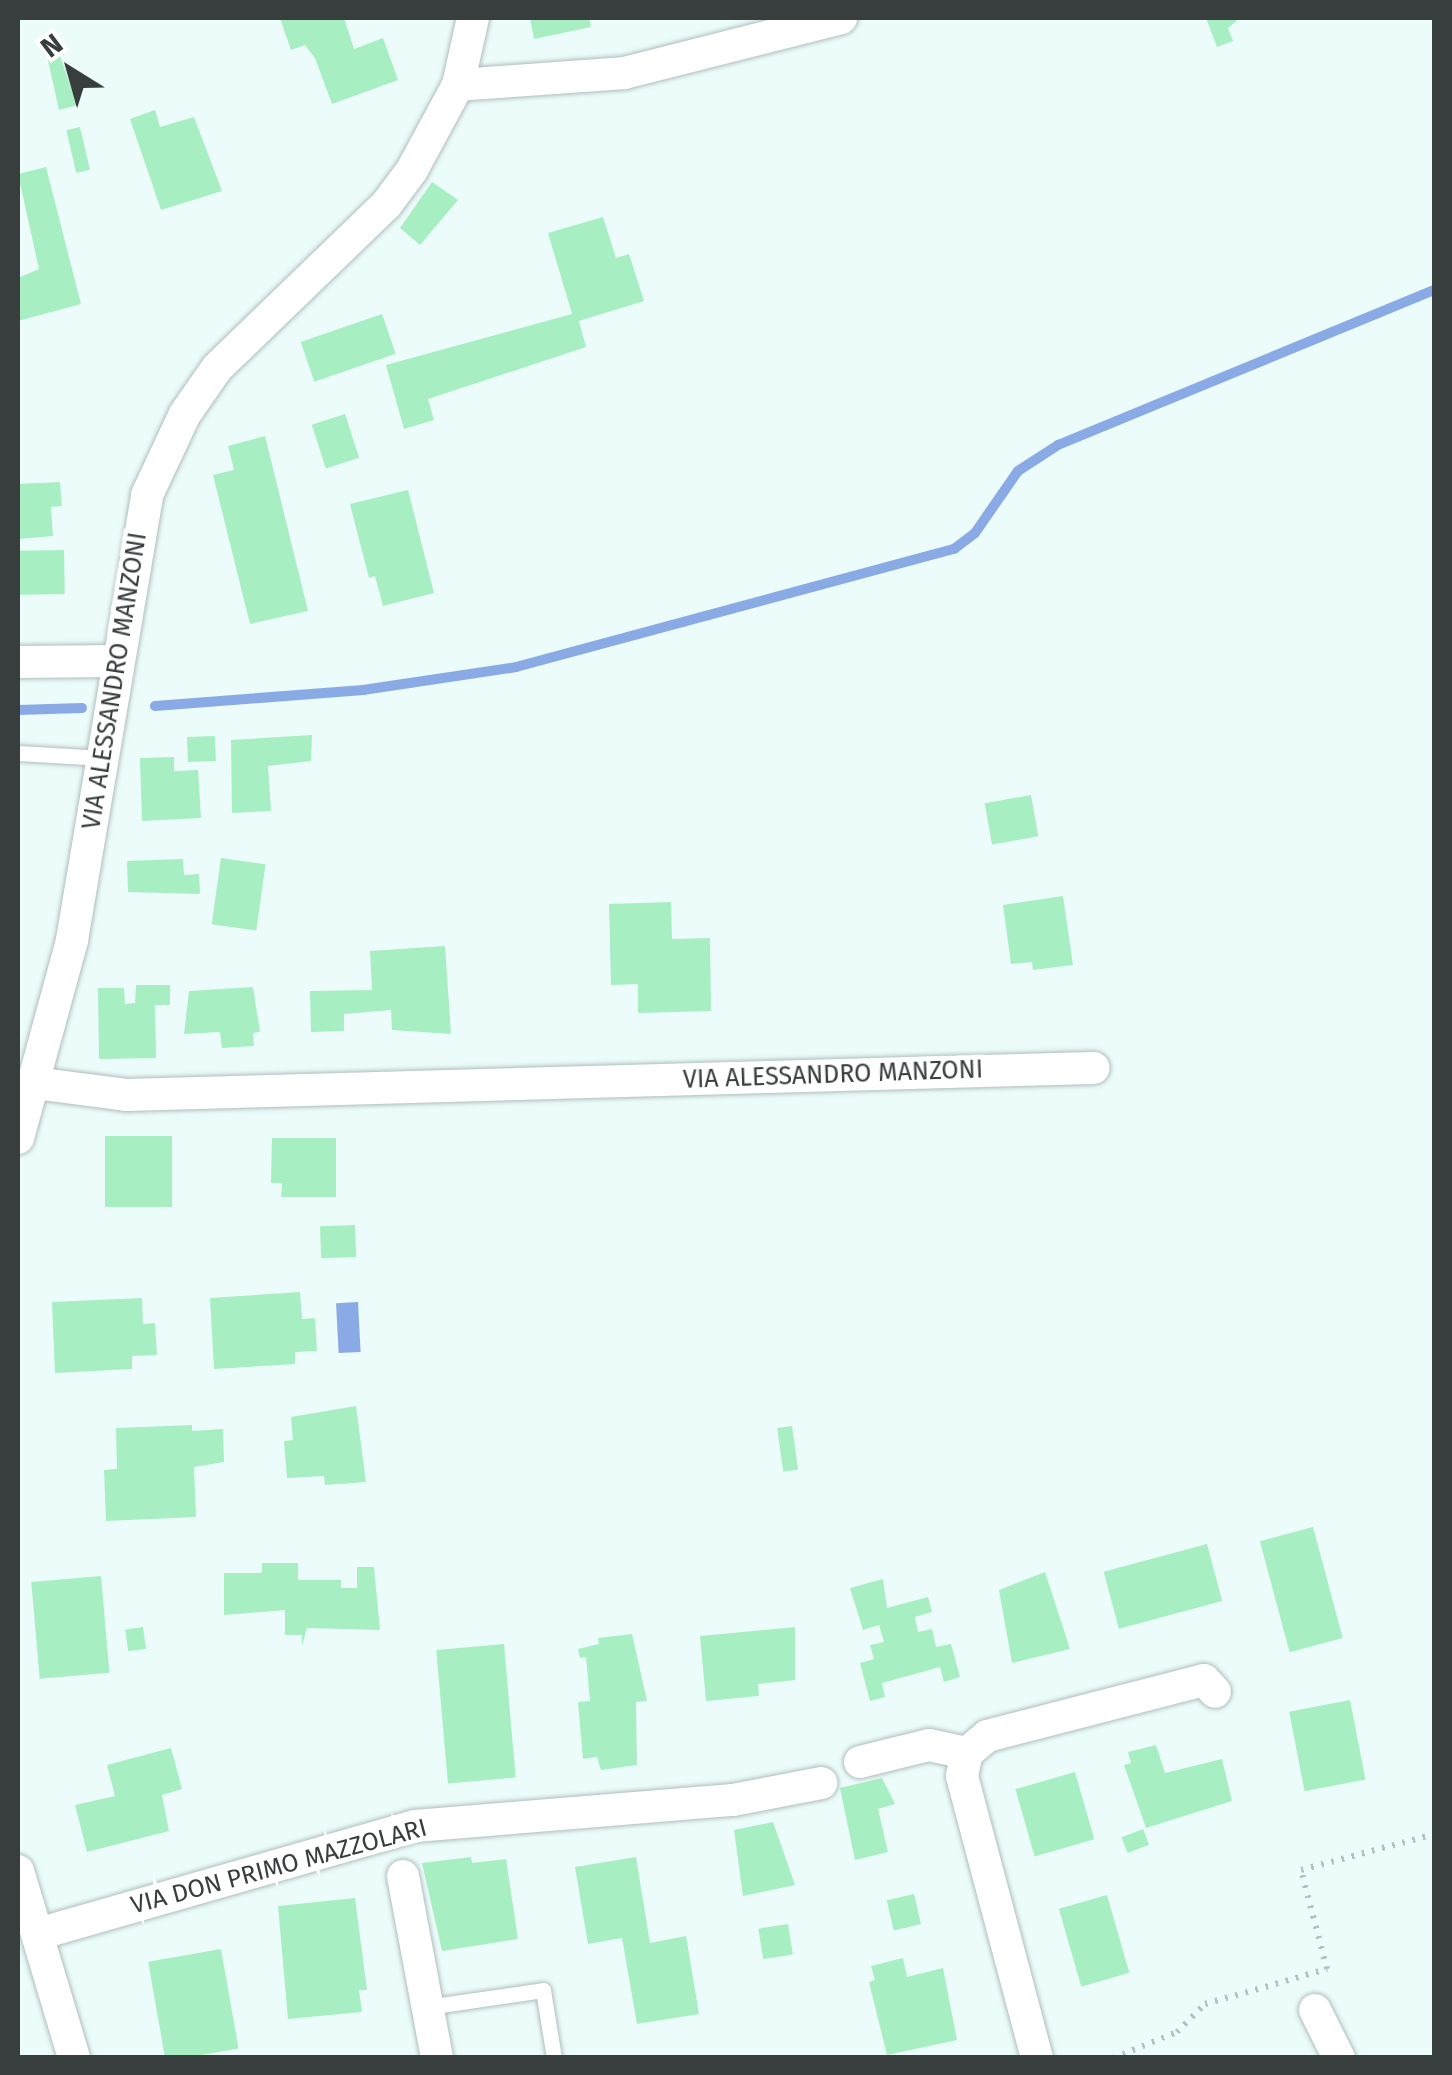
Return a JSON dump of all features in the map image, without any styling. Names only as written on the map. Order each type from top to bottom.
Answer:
[{"type":"street","name":"VIA ALESSANDRO MANZONI","points":[[18,1138],[72,940],[104,758],[136,534],[185,414],[240,345],[386,205],[439,130],[458,84],[473,18]]},
{"type":"street","points":[[458,84],[624,72],[841,18]]},
{"type":"street","points":[[18,662],[117,661]]},
{"type":"street","name":"VIA ALESSANDRO MANZONI","points":[[34,1083],[126,1095],[1094,1068]]},
{"type":"street","points":[[1037,2058],[962,1776],[967,1753],[987,1736],[1204,1680],[1215,1692]]},
{"type":"street","points":[[860,1762],[929,1745],[967,1753]]},
{"type":"street","name":"VIA DON PRIMO MAZZOLARI","points":[[38,1934],[415,1826],[733,1800],[822,1782]]},
{"type":"street","points":[[18,1871],[74,2058]]},
{"type":"street","points":[[403,1876],[437,2058]]},
{"type":"street","points":[[1315,2010],[1339,2058]]},
{"type":"lane","points":[[18,752],[104,758]]},
{"type":"lane","points":[[426,2007],[543,1990],[554,2058]]},
{"type":"path","points":[[1113,2058],[1177,2032],[1205,2004],[1327,1969],[1301,1870],[1434,1834]]},
{"type":"water","points":[[358,1302],[361,1352],[339,1353],[336,1303]]},
{"type":"building","points":[[280,18],[344,18],[354,49],[383,38],[398,80],[332,104],[315,58],[305,45],[291,50]]},
{"type":"building","points":[[530,18],[589,18],[591,27],[534,39]]},
{"type":"building","points":[[1206,18],[1240,18],[1228,28],[1233,41],[1217,47]]},
{"type":"building","points":[[59,53],[77,105],[59,110],[47,56]]},
{"type":"building","points":[[155,110],[160,127],[194,117],[222,191],[161,210],[130,119]]},
{"type":"building","points":[[80,127],[90,170],[76,173],[66,130]]},
{"type":"building","points":[[46,167],[81,304],[18,321],[18,278],[39,269],[18,174]]},
{"type":"building","points":[[432,182],[458,200],[420,245],[400,228]]},
{"type":"building","points":[[603,217],[616,258],[629,254],[644,301],[579,321],[586,347],[428,399],[434,420],[404,429],[386,365],[572,314],[548,233]]},
{"type":"building","points":[[382,314],[396,354],[314,382],[301,342]]},
{"type":"building","points":[[345,414],[359,458],[326,469],[312,425]]},
{"type":"building","points":[[265,436],[308,611],[250,624],[213,475],[234,470],[228,446]]},
{"type":"building","points":[[60,482],[62,506],[51,507],[53,536],[18,539],[18,484]]},
{"type":"building","points":[[408,490],[434,593],[383,606],[375,576],[369,578],[350,504]]},
{"type":"building","points":[[64,550],[65,594],[19,595],[18,551]]},
{"type":"building","points":[[312,735],[311,761],[268,766],[271,811],[232,813],[231,740]]},
{"type":"building","points":[[215,736],[216,761],[188,762],[187,737]]},
{"type":"building","points":[[174,757],[174,771],[198,770],[201,818],[142,821],[140,758]]},
{"type":"building","points":[[1031,795],[1038,836],[992,845],[985,803]]},
{"type":"building","points":[[221,858],[266,864],[256,931],[212,924]]},
{"type":"building","points":[[183,859],[184,875],[199,874],[200,894],[128,892],[127,861]]},
{"type":"building","points":[[1063,896],[1073,965],[1033,970],[1032,962],[1011,964],[1003,905]]},
{"type":"building","points":[[671,902],[672,939],[710,938],[711,1011],[638,1013],[638,984],[611,985],[609,904]]},
{"type":"building","points":[[445,946],[451,1034],[392,1030],[391,1010],[344,1014],[344,1031],[311,1032],[310,991],[372,990],[370,951]]},
{"type":"building","points":[[136,985],[170,985],[170,1005],[155,1005],[156,1058],[99,1059],[98,988],[124,988],[125,1004],[135,1003]]},
{"type":"building","points":[[253,987],[260,1032],[253,1033],[254,1046],[222,1048],[220,1032],[184,1034],[189,991]]},
{"type":"building","points":[[105,1136],[172,1136],[172,1207],[105,1207]]},
{"type":"building","points":[[272,1138],[336,1138],[336,1197],[281,1197],[282,1183],[271,1183]]},
{"type":"building","points":[[355,1225],[356,1257],[321,1258],[320,1226]]},
{"type":"building","points":[[300,1292],[302,1319],[315,1318],[317,1351],[295,1352],[295,1364],[214,1369],[210,1298]]},
{"type":"building","points":[[142,1298],[143,1324],[155,1323],[157,1355],[132,1356],[132,1369],[55,1373],[52,1302]]},
{"type":"building","points":[[356,1406],[366,1482],[325,1485],[324,1476],[287,1478],[284,1441],[293,1440],[291,1417]]},
{"type":"building","points":[[192,1425],[192,1431],[223,1429],[224,1462],[194,1467],[196,1517],[106,1521],[104,1470],[117,1469],[116,1428]]},
{"type":"building","points":[[792,1426],[798,1470],[783,1472],[777,1428]]},
{"type":"building","points":[[1313,1527],[1343,1638],[1290,1652],[1260,1541]]},
{"type":"building","points":[[1207,1544],[1222,1601],[1119,1629],[1104,1572]]},
{"type":"building","points":[[262,1563],[298,1563],[298,1580],[341,1580],[341,1588],[357,1588],[357,1567],[374,1567],[380,1630],[307,1628],[302,1646],[302,1635],[285,1635],[285,1610],[224,1615],[224,1573],[262,1573]]},
{"type":"building","points":[[1045,1572],[1070,1649],[1012,1663],[999,1590]]},
{"type":"building","points":[[101,1576],[109,1673],[40,1679],[31,1582]]},
{"type":"building","points":[[883,1579],[887,1608],[928,1597],[932,1612],[915,1617],[918,1632],[932,1629],[936,1647],[951,1644],[960,1677],[944,1682],[940,1667],[882,1683],[885,1697],[870,1701],[860,1663],[874,1659],[870,1645],[884,1642],[879,1625],[863,1630],[850,1588]]},
{"type":"building","points":[[143,1627],[146,1649],[128,1651],[125,1630]]},
{"type":"building","points":[[795,1627],[795,1680],[758,1684],[759,1696],[706,1701],[700,1636]]},
{"type":"building","points":[[632,1634],[647,1701],[636,1702],[637,1765],[601,1770],[597,1757],[583,1759],[578,1702],[590,1701],[586,1657],[580,1658],[578,1649],[599,1644],[598,1638]]},
{"type":"building","points":[[504,1644],[516,1777],[448,1783],[436,1650]]},
{"type":"building","points":[[1350,1700],[1365,1780],[1305,1791],[1289,1712]]},
{"type":"building","points":[[1156,1745],[1165,1773],[1222,1759],[1232,1801],[1146,1828],[1124,1765],[1131,1763],[1128,1752]]},
{"type":"building","points":[[171,1748],[182,1789],[162,1795],[169,1831],[87,1852],[75,1805],[115,1796],[107,1765]]},
{"type":"building","points":[[1075,1772],[1094,1839],[1035,1856],[1015,1789]]},
{"type":"building","points":[[882,1778],[895,1804],[878,1809],[888,1852],[855,1860],[840,1788]]},
{"type":"building","points":[[773,1822],[795,1885],[743,1896],[734,1830]]},
{"type":"building","points":[[1143,1829],[1149,1845],[1128,1853],[1122,1837]]},
{"type":"building","points":[[471,1857],[472,1863],[506,1859],[518,1939],[442,1951],[422,1863]]},
{"type":"building","points":[[636,1857],[650,1943],[686,1936],[699,2014],[637,2024],[622,1938],[588,1944],[575,1867]]},
{"type":"building","points":[[914,1894],[921,1924],[894,1931],[887,1900]]},
{"type":"building","points":[[1107,1895],[1129,1973],[1081,1987],[1059,1909]]},
{"type":"building","points":[[355,1898],[367,1990],[359,1990],[362,2012],[288,2019],[278,1906]]},
{"type":"building","points":[[788,1924],[793,1955],[763,1959],[758,1929]]},
{"type":"building","points":[[221,1949],[239,2048],[165,2058],[148,1962]]},
{"type":"building","points":[[903,1958],[907,1977],[943,1968],[957,2040],[887,2055],[869,1982],[875,1980],[871,1966]]},
{"type":"waterway","points":[[155,706],[363,690],[516,667],[954,549],[975,533],[1018,471],[1058,445],[1434,290]]},
{"type":"waterway","points":[[18,710],[82,708]]}]
